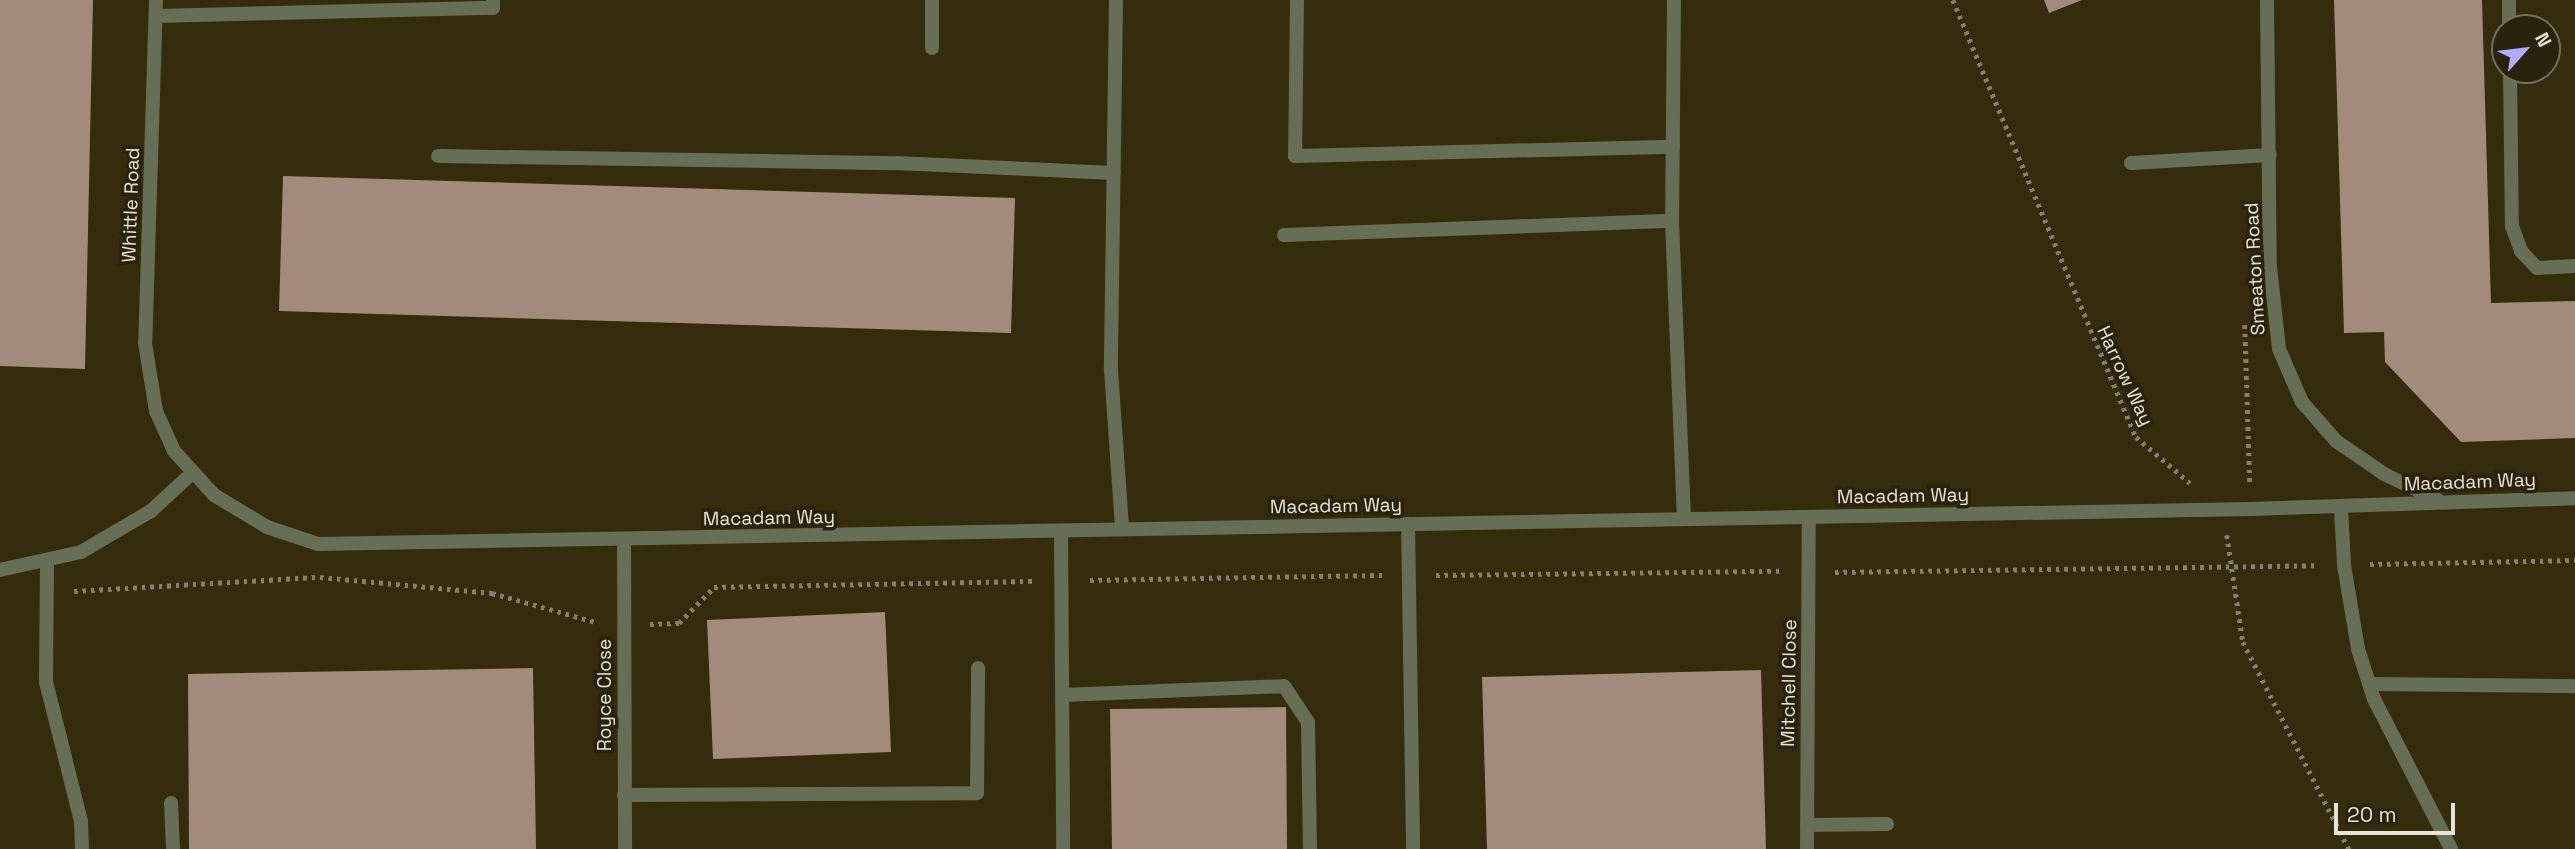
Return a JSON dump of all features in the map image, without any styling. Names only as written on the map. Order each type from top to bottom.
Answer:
[{"type":"street","name":"Whittle Road","points":[[156,0],[145,343],[156,411]]},
{"type":"street","points":[[156,16],[493,8],[493,0]]},
{"type":"street","points":[[932,0],[932,48]]},
{"type":"street","points":[[1116,0],[1111,370],[1122,528]]},
{"type":"street","points":[[1297,0],[1295,156],[1674,147]]},
{"type":"street","points":[[1674,0],[1672,221],[1684,518]]},
{"type":"street","name":"Smeaton Road","points":[[2267,0],[2274,318],[2289,378],[2319,424],[2336,441],[2384,474],[2439,501]]},
{"type":"street","points":[[2510,84],[2512,226],[2521,251],[2537,268],[2575,266]]},
{"type":"street","points":[[2131,163],[2270,155]]},
{"type":"street","points":[[438,156],[896,163],[1114,173]]},
{"type":"street","points":[[1284,235],[1672,221]]},
{"type":"street","name":"Macadam Way","points":[[156,411],[174,451],[191,474],[214,495],[267,527],[318,544],[624,541],[1061,532],[1122,528],[2223,510],[2575,498]]},
{"type":"street","points":[[0,570],[47,563],[118,533],[151,511],[191,474]]},
{"type":"street","points":[[2341,507],[2344,565],[2358,649],[2397,749],[2451,849]]},
{"type":"street","name":"Mitchell Close","points":[[1807,849],[1809,517]]},
{"type":"street","points":[[1408,524],[1413,849]]},
{"type":"street","points":[[1061,532],[1063,849]]},
{"type":"street","name":"Royce Close","points":[[624,541],[625,849]]},
{"type":"street","points":[[47,563],[46,682],[81,821],[82,849]]},
{"type":"street","points":[[624,795],[977,793],[978,668]]},
{"type":"street","points":[[2370,684],[2575,686]]},
{"type":"street","points":[[1063,695],[1284,686],[1308,722],[1310,849]]},
{"type":"street","points":[[171,803],[173,849]]},
{"type":"street","points":[[1807,825],[1887,824]]},
{"type":"path","name":"Harrow Way","points":[[1953,0],[2136,437],[2223,510]]},
{"type":"path","points":[[2245,310],[2251,509]]},
{"type":"path","points":[[2223,510],[2243,642],[2349,849]]},
{"type":"path","points":[[47,591],[320,577],[492,593],[600,623],[624,625],[679,623],[714,587],[2575,560]]},
{"type":"shaded area","points":[[0,0],[2575,0],[2575,849],[0,849]]},
{"type":"building","points":[[0,0],[93,0],[85,369],[0,366]]},
{"type":"building","points":[[2044,0],[2082,0],[2049,13]]},
{"type":"building","points":[[2334,0],[2482,0],[2491,303],[2575,301],[2575,438],[2461,442],[2385,362],[2384,332],[2344,333]]},
{"type":"building","points":[[283,176],[1015,198],[1011,333],[279,311]]},
{"type":"building","points":[[885,612],[891,752],[713,759],[707,620]]},
{"type":"building","points":[[533,668],[536,849],[189,849],[188,674]]},
{"type":"building","points":[[1761,670],[1766,849],[1487,849],[1482,677]]},
{"type":"building","points":[[1286,707],[1287,849],[1112,849],[1110,709]]}]
